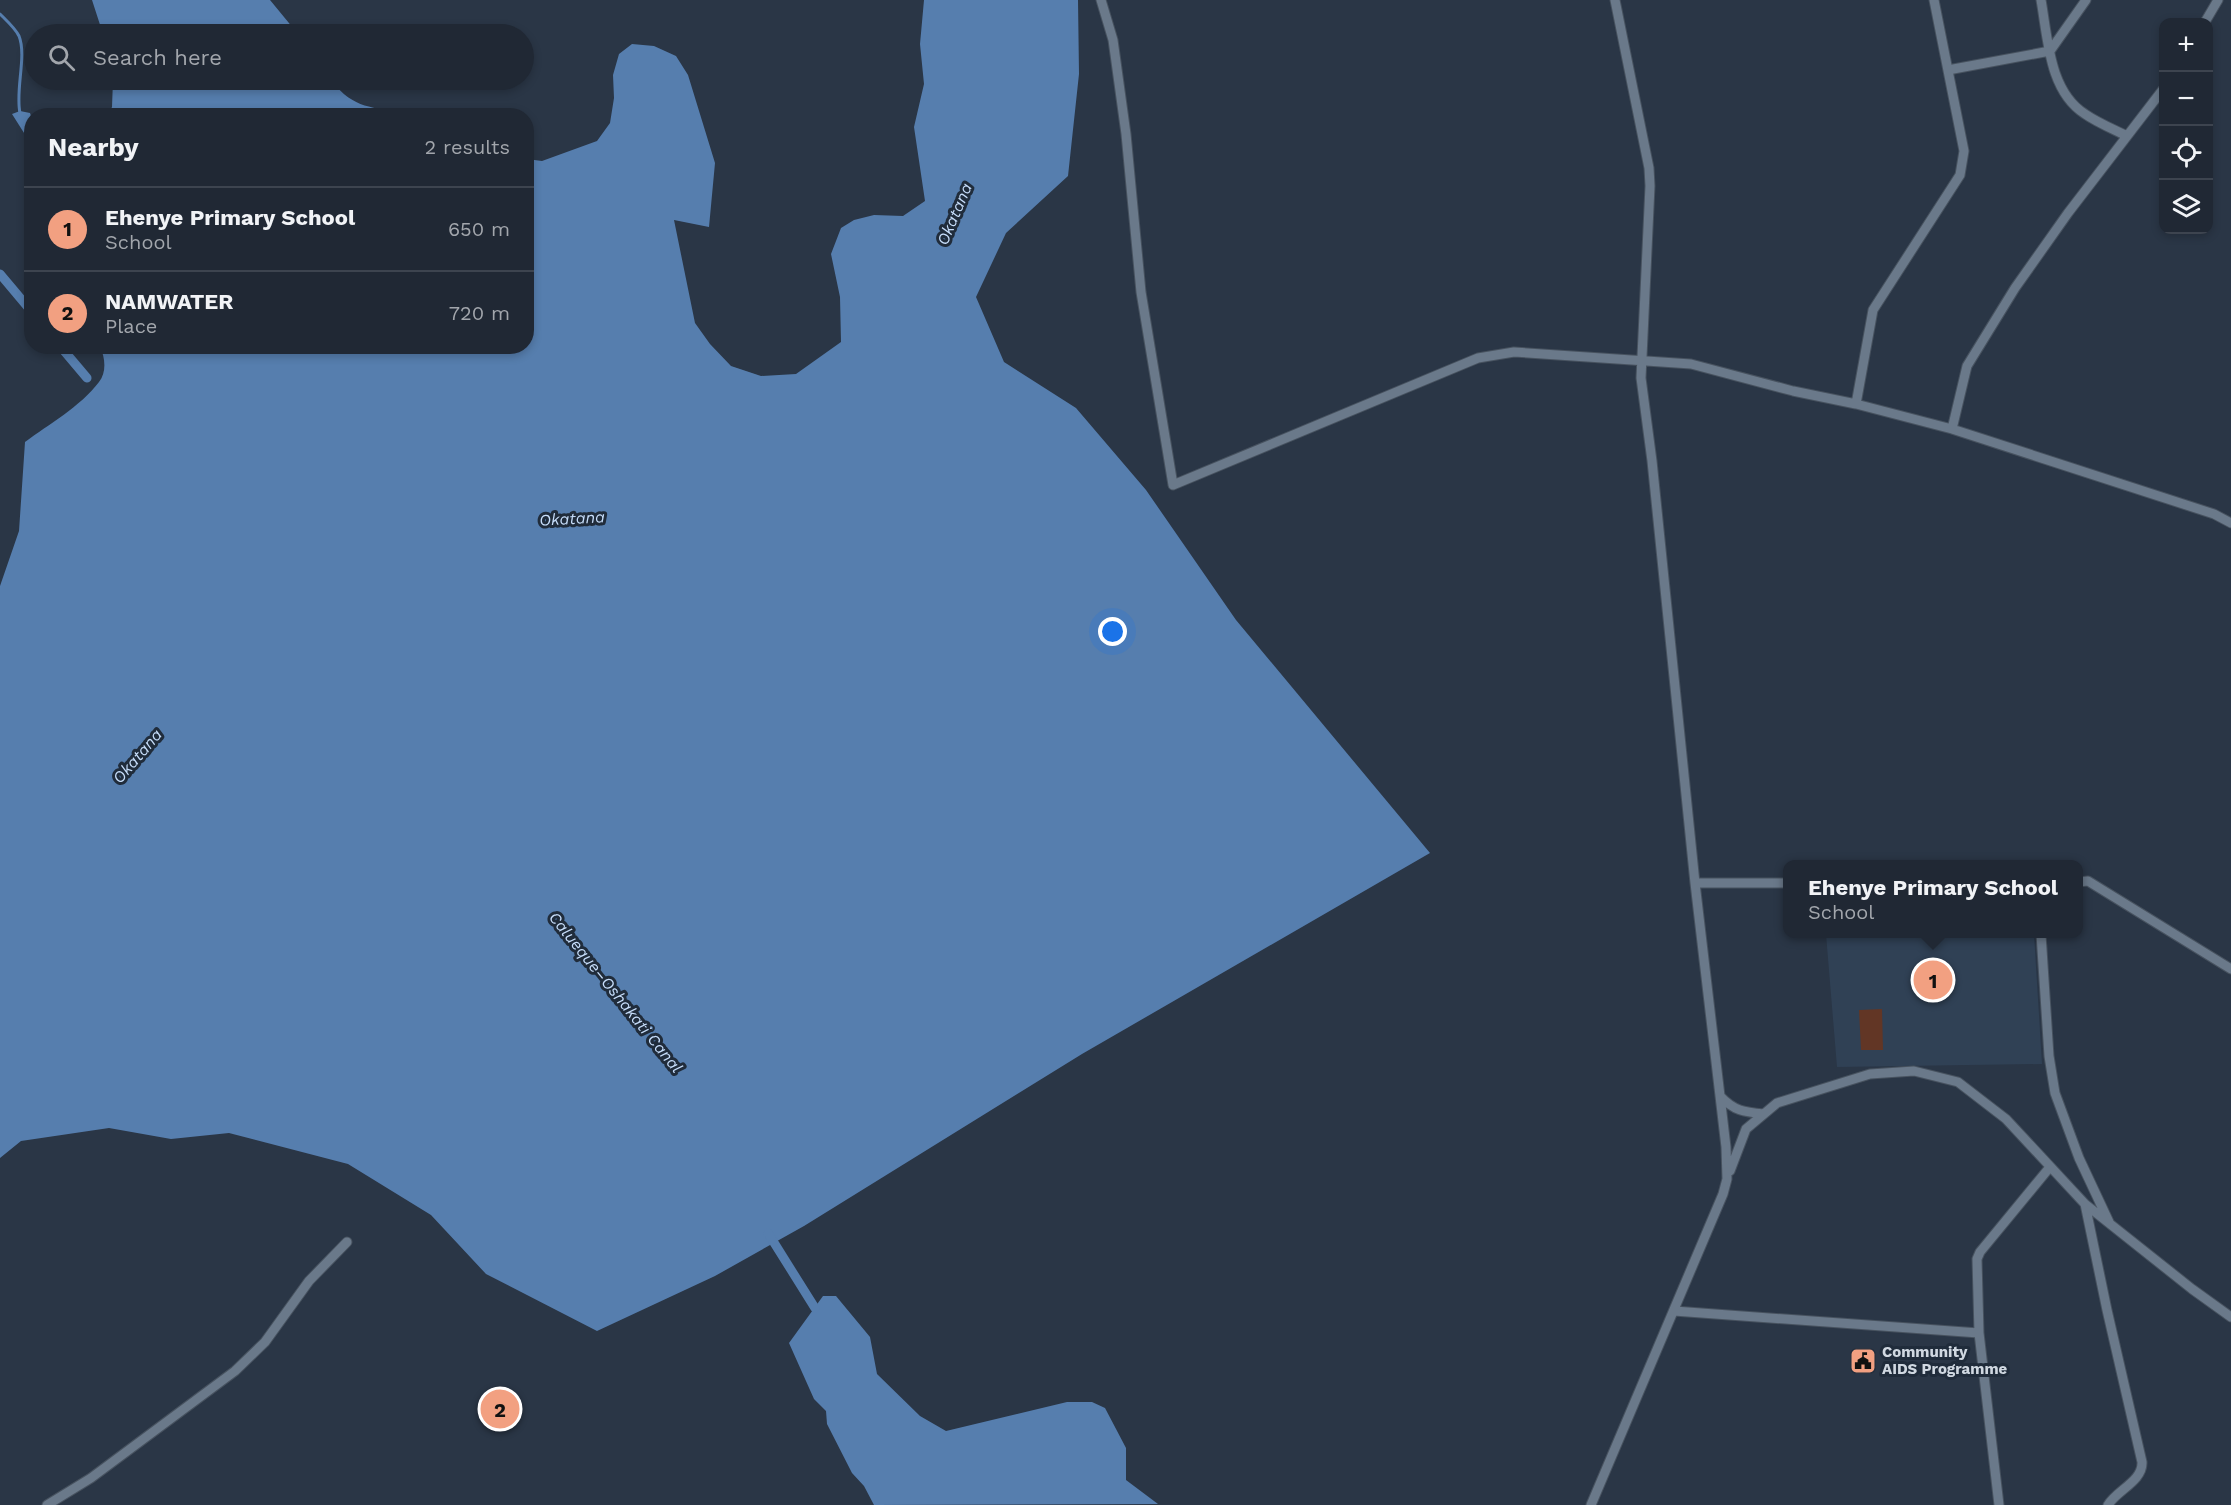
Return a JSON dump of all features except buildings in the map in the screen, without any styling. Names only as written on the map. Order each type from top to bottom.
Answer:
[{"type":"street","points":[[1101,0],[1113,40],[1126,134],[1141,292],[1173,485],[1478,357],[1514,352],[1691,364],[1783,389],[1952,429],[2214,514],[2231,523]]},
{"type":"street","points":[[1615,0],[1650,177],[1641,362],[1727,1179]]},
{"type":"street","points":[[1856,405],[1873,310],[1960,176],[1964,151],[1934,0]]},
{"type":"street","points":[[2042,0],[2058,84],[2083,113],[2127,136]]},
{"type":"street","points":[[1948,70],[2050,51],[2086,0]]},
{"type":"street","points":[[2207,18],[2218,0]]},
{"type":"street","points":[[1952,429],[1967,366],[2015,288],[2068,213],[2159,93]]},
{"type":"street","points":[[2083,882],[2088,881],[2231,969]]},
{"type":"street","points":[[1695,883],[1783,883]]},
{"type":"street","points":[[2041,938],[2049,1056],[2055,1093],[2079,1158],[2110,1224]]},
{"type":"street","points":[[1591,1505],[1674,1311],[1746,1129],[1777,1103],[1870,1074],[1914,1071],[1958,1082],[2006,1119],[2085,1203],[2192,1289],[2231,1317]]},
{"type":"street","points":[[1720,1096],[1730,1107],[1745,1112],[1764,1114]]},
{"type":"street","points":[[1999,1505],[1979,1333],[1977,1259],[1980,1252],[2050,1167]]},
{"type":"street","points":[[2085,1203],[2142,1462],[2142,1469],[2138,1476],[2108,1505]]},
{"type":"street","points":[[47,1505],[91,1478],[234,1371],[264,1342],[309,1281],[347,1242]]},
{"type":"street","points":[[1674,1311],[1979,1333]]},
{"type":"shaded area","points":[[1826,938],[2034,938],[2042,1064],[1837,1067]]},
{"type":"shaded area","points":[[1882,1009],[1883,1050],[1861,1050],[1859,1010]]},
{"type":"water","points":[[92,0],[270,0],[290,24],[100,24]]},
{"type":"water","name":"Okatana","points":[[924,0],[1078,0],[1079,74],[1068,176],[1006,233],[976,297],[1004,362],[1076,408],[1146,490],[1236,620],[1430,853],[1082,1054],[804,1226],[715,1276],[597,1331],[486,1274],[431,1215],[348,1164],[229,1133],[171,1139],[109,1128],[21,1141],[0,1158],[0,586],[19,531],[25,442],[74,407],[99,382],[103,374],[103,354],[534,354],[534,160],[542,161],[597,141],[610,123],[614,98],[613,75],[619,54],[632,44],[654,46],[676,56],[688,75],[715,163],[709,227],[674,220],[695,323],[710,344],[731,366],[761,376],[796,374],[841,342],[840,297],[831,254],[841,228],[854,220],[874,215],[903,216],[925,201],[914,127],[924,84],[920,44]]},
{"type":"water","points":[[113,90],[340,90],[356,102],[377,108],[112,108]]},
{"type":"water","points":[[24,112],[24,133],[12,114]]},
{"type":"water","points":[[823,1296],[836,1296],[870,1337],[877,1374],[920,1416],[946,1431],[1067,1402],[1092,1402],[1105,1408],[1126,1448],[1126,1480],[1158,1504],[874,1505],[864,1486],[852,1473],[827,1424],[826,1411],[814,1399],[789,1343]]},
{"type":"waterway","points":[[0,14],[17,33],[21,44],[20,113]]},
{"type":"waterway","name":"Calueque–Oshakati Canal","points":[[0,274],[24,302]]},
{"type":"waterway","name":"Calueque–Oshakati Canal","points":[[67,354],[87,378]]},
{"type":"waterway","name":"Calueque–Oshakati Canal","points":[[768,1233],[815,1308]]},
{"type":"place","name":"Ehenye Primary School","points":[[1933,980]]},
{"type":"place","name":"Community AIDS Programme","points":[[1863,1361]]},
{"type":"place","name":"NAMWATER","points":[[500,1409]]}]
